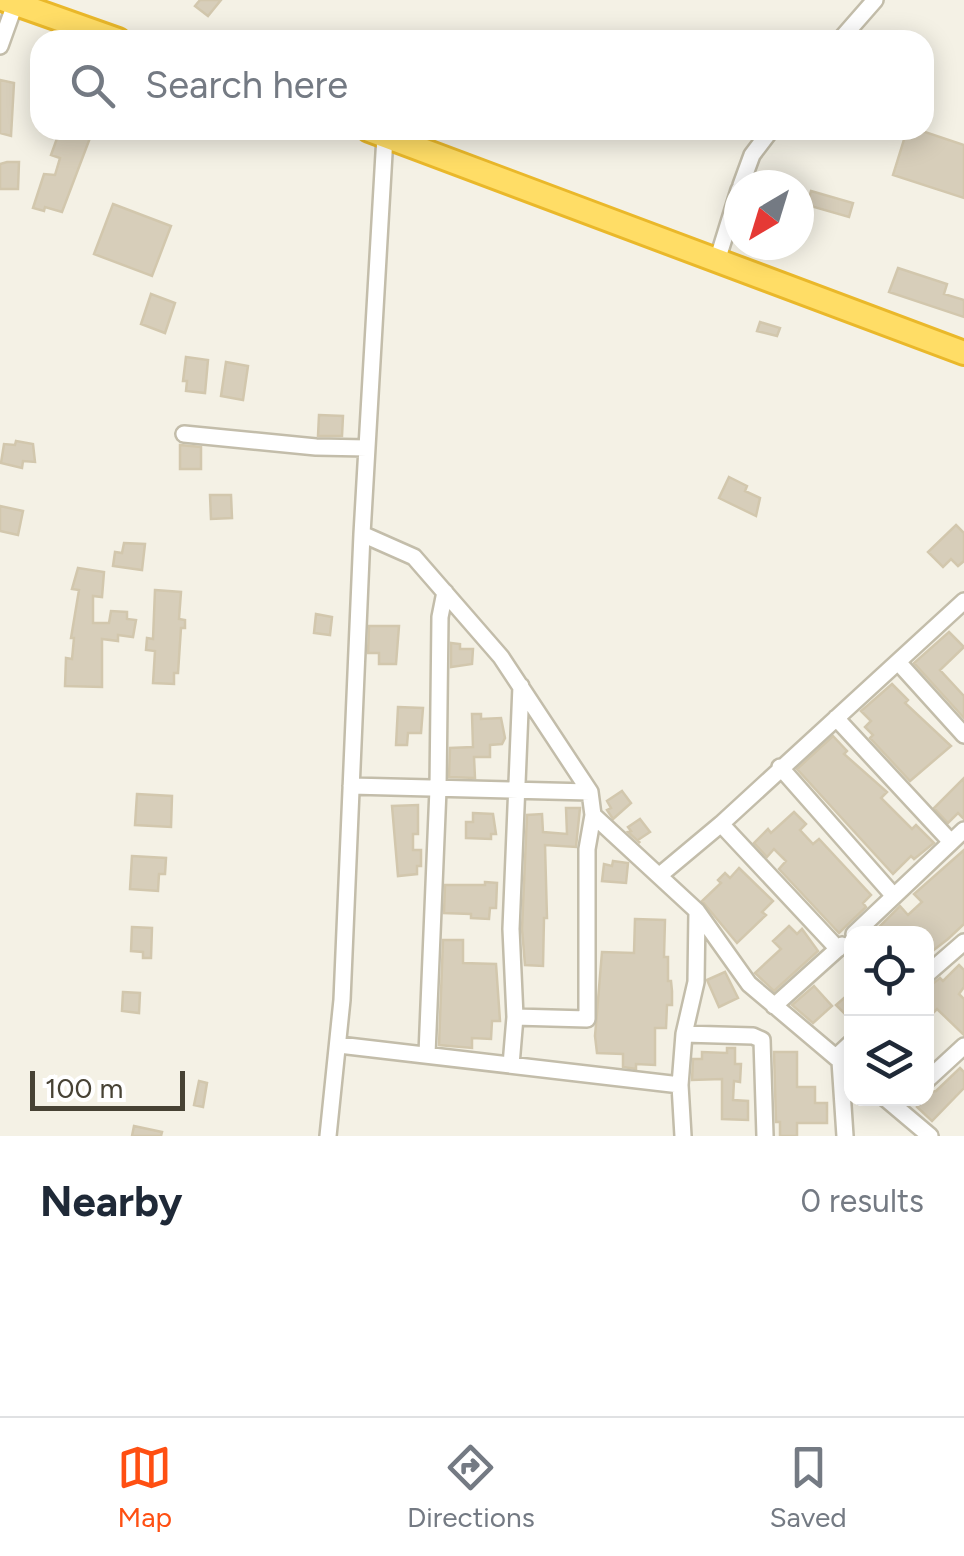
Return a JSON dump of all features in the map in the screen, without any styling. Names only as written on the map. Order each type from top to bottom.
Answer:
[{"type":"highway","points":[[10,2],[90,30]]},
{"type":"highway","points":[[396,140],[964,353]]},
{"type":"street","points":[[849,30],[875,0]]},
{"type":"street","points":[[0,46],[10,2]]},
{"type":"street","points":[[328,1136],[339,1044],[367,448],[377,140]]},
{"type":"street","points":[[747,170],[763,140]]},
{"type":"street","points":[[717,260],[724,238]]},
{"type":"street","points":[[184,434],[367,448]]},
{"type":"street","points":[[362,534],[414,557],[445,592],[501,656],[590,792],[594,816],[587,849],[587,1019],[515,1017]]},
{"type":"street","points":[[427,1054],[438,789],[440,617],[445,592]]},
{"type":"street","points":[[660,876],[964,601]]},
{"type":"street","points":[[952,613],[964,626]]},
{"type":"street","points":[[898,662],[964,735]]},
{"type":"street","points":[[511,1064],[515,1017],[511,929],[521,686]]},
{"type":"street","points":[[836,718],[951,842]]},
{"type":"street","points":[[780,767],[893,895]]},
{"type":"street","points":[[351,786],[590,792]]},
{"type":"street","points":[[594,816],[697,911],[749,984],[842,1063],[845,1136]]},
{"type":"street","points":[[721,824],[838,949]]},
{"type":"street","points":[[860,926],[964,830]]},
{"type":"street","points":[[683,1136],[680,1085],[684,1034],[696,982],[697,911]]},
{"type":"street","points":[[934,969],[964,942]]},
{"type":"street","points":[[774,1006],[844,943]]},
{"type":"street","points":[[684,1034],[753,1036],[762,1040],[765,1136]]},
{"type":"street","points":[[339,1044],[680,1085]]},
{"type":"street","points":[[934,1074],[964,1046]]},
{"type":"street","points":[[901,1106],[930,1136]]},
{"type":"building","points":[[200,0],[221,0],[208,16],[195,6]]},
{"type":"building","points":[[0,80],[14,83],[11,136],[0,133]]},
{"type":"building","points":[[934,135],[964,145],[964,198],[893,175],[904,140],[934,140]]},
{"type":"building","points":[[56,140],[89,140],[62,212],[33,208],[44,174],[55,175],[60,158],[51,155]]},
{"type":"building","points":[[19,162],[18,189],[0,189],[0,164]]},
{"type":"building","points":[[814,192],[853,203],[849,217],[814,207]]},
{"type":"building","points":[[113,204],[171,226],[152,276],[94,254]]},
{"type":"building","points":[[898,268],[947,284],[944,294],[964,300],[964,317],[889,292]]},
{"type":"building","points":[[151,294],[175,303],[165,333],[141,324]]},
{"type":"building","points":[[760,322],[780,328],[777,336],[757,331]]},
{"type":"building","points":[[186,357],[208,360],[205,393],[186,391]]},
{"type":"building","points":[[226,362],[248,366],[243,400],[221,396]]},
{"type":"building","points":[[319,415],[343,416],[342,436],[318,436]]},
{"type":"building","points":[[16,441],[33,444],[35,462],[23,461],[22,468],[1,463],[4,444],[15,445]]},
{"type":"building","points":[[180,445],[201,447],[201,469],[180,469]]},
{"type":"building","points":[[729,477],[760,498],[756,516],[719,498]]},
{"type":"building","points":[[210,495],[231,495],[232,518],[211,519]]},
{"type":"building","points":[[0,506],[23,511],[18,535],[0,531]]},
{"type":"building","points":[[956,525],[964,533],[964,561],[958,566],[951,559],[943,567],[928,552]]},
{"type":"building","points":[[124,543],[145,544],[142,570],[113,566],[115,552],[122,553]]},
{"type":"building","points":[[78,568],[104,572],[102,597],[93,596],[93,623],[109,623],[111,611],[127,612],[127,619],[136,620],[133,637],[118,635],[118,641],[102,639],[102,687],[65,686],[66,658],[72,659],[71,638],[79,590],[72,589]]},
{"type":"building","points":[[155,590],[181,592],[179,619],[185,620],[185,628],[181,628],[174,684],[153,683],[155,651],[146,650],[147,638],[153,639]]},
{"type":"building","points":[[316,614],[332,617],[330,635],[314,633]]},
{"type":"building","points":[[369,626],[399,626],[396,664],[379,664],[379,653],[368,653]]},
{"type":"building","points":[[949,632],[964,647],[940,670],[964,696],[964,718],[914,663]]},
{"type":"building","points":[[451,643],[460,644],[460,649],[473,649],[472,664],[451,667]]},
{"type":"building","points":[[892,684],[908,700],[905,703],[951,746],[910,781],[870,738],[873,735],[865,727],[871,721],[861,711]]},
{"type":"building","points":[[398,707],[423,708],[421,733],[408,733],[407,745],[396,745]]},
{"type":"building","points":[[472,714],[481,714],[481,719],[501,718],[505,738],[502,744],[490,745],[490,757],[474,757],[475,778],[449,777],[450,748],[473,747]]},
{"type":"building","points":[[833,736],[847,751],[844,754],[887,792],[881,798],[912,829],[916,825],[934,843],[914,859],[911,856],[893,874],[797,769]]},
{"type":"building","points":[[964,778],[964,819],[958,813],[948,823],[934,808]]},
{"type":"building","points":[[622,791],[631,803],[613,819],[607,801]]},
{"type":"building","points":[[137,794],[172,796],[171,827],[135,825]]},
{"type":"building","points":[[418,805],[418,834],[413,834],[413,850],[421,850],[421,866],[417,866],[417,874],[398,876],[392,806]]},
{"type":"building","points":[[566,808],[580,808],[576,847],[545,845],[547,918],[543,966],[525,965],[522,929],[527,815],[542,814],[543,832],[567,834]]},
{"type":"building","points":[[794,812],[806,824],[800,830],[813,844],[819,839],[871,895],[863,903],[866,907],[839,933],[779,869],[786,861],[774,849],[767,857],[754,843],[768,829],[771,833]]},
{"type":"building","points":[[473,813],[493,814],[496,834],[491,834],[491,839],[466,838],[466,822],[473,822]]},
{"type":"building","points":[[640,819],[650,832],[638,840],[640,843],[628,827]]},
{"type":"building","points":[[964,850],[964,924],[934,950],[934,926],[880,926],[900,906],[908,915],[922,902],[914,894]]},
{"type":"building","points":[[132,856],[166,858],[165,874],[159,874],[158,891],[130,889]]},
{"type":"building","points":[[613,861],[628,863],[626,883],[602,881],[604,864],[612,866]]},
{"type":"building","points":[[739,868],[773,901],[762,912],[766,915],[737,943],[702,901],[721,883],[718,880],[725,873],[730,878]]},
{"type":"building","points":[[497,883],[496,908],[490,908],[489,919],[444,913],[445,885]]},
{"type":"building","points":[[635,919],[665,920],[664,957],[668,957],[672,991],[666,1028],[655,1028],[655,1065],[636,1064],[636,1069],[623,1067],[623,1054],[597,1053],[595,1036],[602,952],[634,953]]},
{"type":"building","points":[[789,926],[797,934],[802,929],[818,951],[774,991],[755,973],[781,949],[773,941]]},
{"type":"building","points":[[132,927],[152,928],[151,958],[143,958],[143,952],[131,951]]},
{"type":"building","points":[[443,940],[463,940],[463,963],[496,964],[500,1021],[492,1021],[491,1039],[472,1038],[472,1048],[439,1045]]},
{"type":"building","points":[[959,965],[964,970],[964,987],[959,994],[964,999],[964,1035],[937,1009],[934,1012],[934,983],[940,978],[943,981]]},
{"type":"building","points":[[725,972],[738,998],[719,1007],[707,980]]},
{"type":"building","points":[[814,986],[832,1006],[813,1023],[792,1005]]},
{"type":"building","points":[[123,992],[140,993],[139,1013],[122,1011]]},
{"type":"building","points":[[727,1048],[735,1048],[735,1064],[741,1064],[740,1082],[734,1081],[733,1100],[748,1101],[748,1120],[722,1119],[722,1079],[692,1080],[693,1059],[702,1059],[702,1052],[727,1053]]},
{"type":"building","points":[[774,1052],[797,1052],[797,1087],[815,1087],[815,1103],[827,1103],[827,1123],[797,1123],[797,1136],[780,1136]]},
{"type":"building","points":[[960,1068],[964,1072],[964,1088],[932,1121],[917,1107],[934,1106],[936,1091]]},
{"type":"building","points":[[199,1081],[207,1083],[203,1107],[194,1105]]},
{"type":"building","points":[[134,1126],[162,1132],[161,1136],[132,1136]]}]
